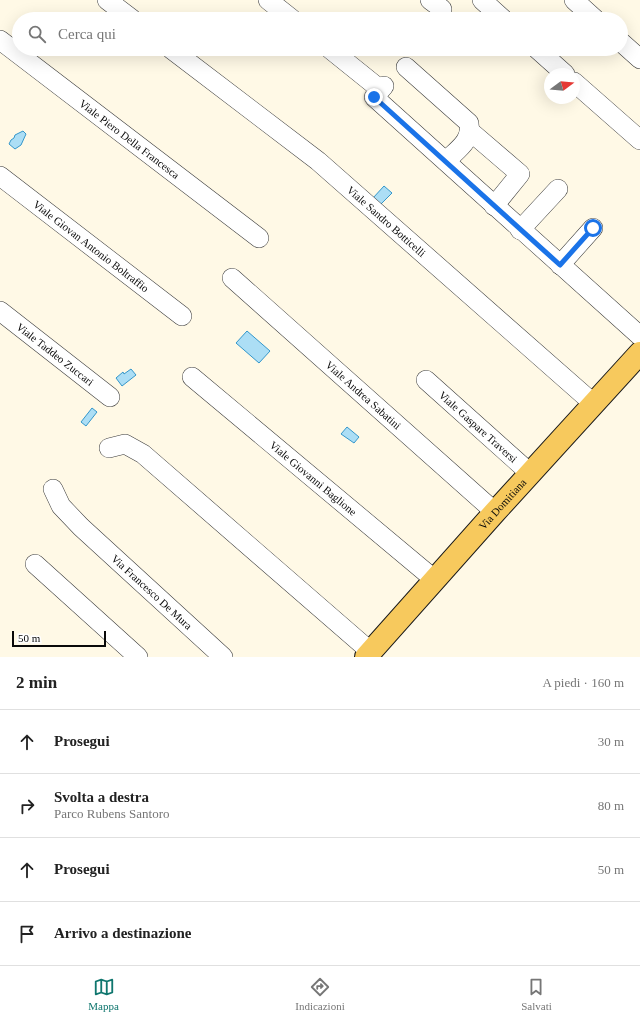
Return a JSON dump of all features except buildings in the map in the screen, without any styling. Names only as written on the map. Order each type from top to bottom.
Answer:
[{"type":"main road","name":"Via Domitiana","points":[[374,655],[435,580],[640,353]]},
{"type":"main road","name":"Via Domitiana","points":[[374,655],[640,374]]},
{"type":"street","points":[[107,0],[123,12]]},
{"type":"street","points":[[268,0],[283,12]]},
{"type":"street","points":[[482,0],[495,12]]},
{"type":"street","points":[[574,0],[587,12]]},
{"type":"street","name":"Viale Piero Della Francesca","points":[[0,40],[12,49]]},
{"type":"street","points":[[628,48],[640,59]]},
{"type":"street","name":"Viale Piero Della Francesca","points":[[21,56],[258,238]]},
{"type":"street","name":"Viale Sandro Botticelli","points":[[179,56],[318,161],[594,404]]},
{"type":"street","points":[[339,56],[380,86],[374,97],[446,160],[520,230],[640,336]]},
{"type":"street","points":[[545,56],[558,68]]},
{"type":"street","points":[[406,67],[469,123],[471,132],[520,174],[494,206]]},
{"type":"street","points":[[580,87],[640,140]]},
{"type":"street","points":[[446,160],[467,140],[471,132]]},
{"type":"street","name":"Viale Giovan Antonio Boltraffio","points":[[0,176],[182,316]]},
{"type":"street","points":[[520,230],[558,189]]},
{"type":"street","points":[[560,265],[593,228]]},
{"type":"street","name":"Viale Andrea Sabatini","points":[[232,278],[495,512]]},
{"type":"street","name":"Viale Taddeo Zuccari","points":[[0,312],[110,397]]},
{"type":"street","name":"Viale Giovanni Baglione","points":[[192,377],[435,580]]},
{"type":"street","name":"Viale Gaspare Traversi","points":[[426,380],[531,474]]},
{"type":"street","points":[[110,448],[125,444],[143,454],[374,655]]},
{"type":"street","name":"Via Francesco De Mura","points":[[53,489],[61,506],[81,527],[223,657]]},
{"type":"street","points":[[35,564],[138,657]]},
{"type":"water","points":[[23,131],[26,134],[21,145],[15,149],[9,144],[15,135]]},
{"type":"water","points":[[384,186],[392,193],[380,205],[373,198]]},
{"type":"water","points":[[247,331],[270,351],[259,363],[236,343]]},
{"type":"water","points":[[131,369],[136,375],[122,386],[116,378],[123,372],[124,374]]},
{"type":"water","points":[[92,408],[97,412],[86,426],[81,422]]},
{"type":"water","points":[[347,427],[359,437],[354,443],[341,434]]},
{"type":"route","points":[[374,97],[446,160],[520,230],[560,265],[593,228]]}]
